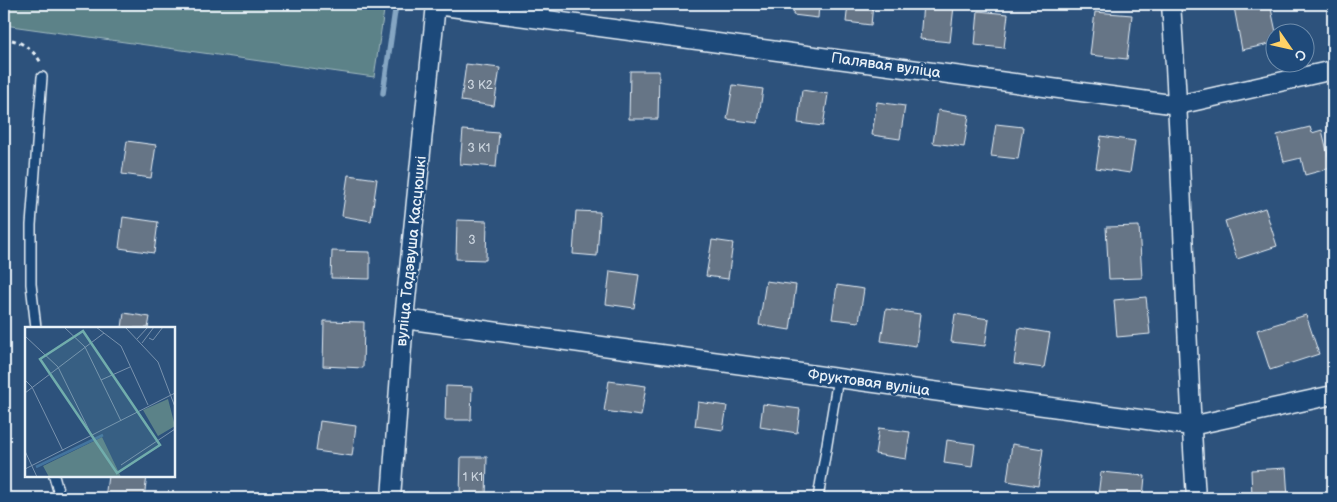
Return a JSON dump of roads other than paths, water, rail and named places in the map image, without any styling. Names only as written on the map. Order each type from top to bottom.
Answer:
[{"type":"street","name":"Палявая вуліца","points":[[436,4],[1178,105],[1333,70]]},
{"type":"street","name":"вуліца Тадэвуша Касцюшкі","points":[[391,498],[404,319],[436,4]]},
{"type":"street","points":[[1171,4],[1178,105],[1191,426],[1196,498]]},
{"type":"street","name":"Фруктовая вуліца","points":[[404,319],[1191,426],[1333,395]]},
{"type":"lane","points":[[36,327],[31,284],[31,225],[42,77]]},
{"type":"lane","points":[[818,498],[838,378]]},
{"type":"lane","points":[[54,477],[60,498]]},
{"type":"waterway","points":[[383,93],[396,4]]}]
